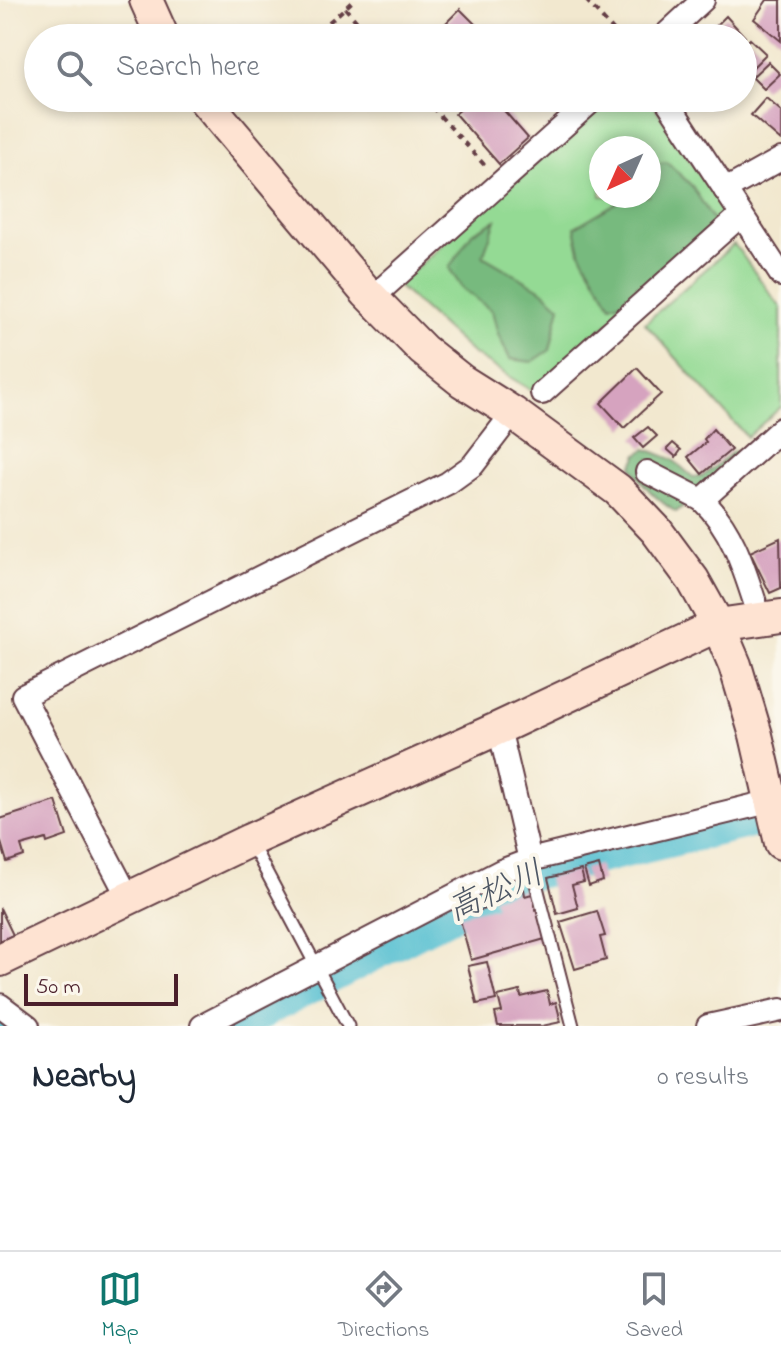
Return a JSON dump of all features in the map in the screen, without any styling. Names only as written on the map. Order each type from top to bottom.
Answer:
[{"type":"street","points":[[146,0],[157,24]]},
{"type":"street","points":[[677,24],[703,0]]},
{"type":"street","points":[[202,1026],[320,973],[501,871],[533,870],[777,815],[739,679],[718,625],[693,580],[656,530],[618,490],[513,413],[462,381],[423,350],[372,298],[215,112]]},
{"type":"street","points":[[372,298],[579,112]]},
{"type":"street","points":[[674,112],[781,275]]},
{"type":"street","points":[[725,190],[781,159]]},
{"type":"street","points":[[542,393],[741,215]]},
{"type":"street","points":[[128,897],[23,696],[448,483],[473,465],[513,413]]},
{"type":"street","points":[[702,500],[781,429]]},
{"type":"street","points":[[0,960],[250,840],[718,625],[770,617],[717,514],[702,500],[647,472]]},
{"type":"street","points":[[499,728],[533,870]]},
{"type":"street","points":[[0,1005],[28,1026]]},
{"type":"street","points":[[708,1026],[781,1010]]},
{"type":"lane","points":[[250,840],[348,1026]]},
{"type":"lane","points":[[533,870],[573,1026]]},
{"type":"path","points":[[327,24],[354,0]]},
{"type":"path","points":[[586,0],[607,24]]},
{"type":"path","points":[[345,8],[359,24]]},
{"type":"path","points":[[437,112],[500,183]]},
{"type":"green space","points":[[592,112],[658,112],[728,217],[532,391],[472,353],[397,285]]},
{"type":"green space","points":[[667,162],[692,186],[715,223],[638,296],[611,305],[580,252],[575,227],[607,208],[661,208],[661,163]]},
{"type":"green space","points":[[496,220],[483,256],[543,291],[560,306],[550,350],[532,362],[510,359],[498,334],[492,311],[462,288],[449,268],[472,233]]},
{"type":"green space","points":[[734,244],[781,308],[781,407],[747,437],[645,323]]},
{"type":"green space","points":[[646,449],[672,459],[693,477],[703,476],[734,451],[741,458],[676,512],[651,492],[632,467],[638,454]]},
{"type":"building","points":[[767,0],[781,0],[781,41],[754,19]]},
{"type":"building","points":[[460,9],[475,24],[445,24]]},
{"type":"building","points":[[726,16],[733,24],[718,24]]},
{"type":"building","points":[[757,46],[766,54],[757,63]]},
{"type":"building","points":[[768,62],[780,74],[764,89],[757,82],[757,72]]},
{"type":"building","points":[[766,98],[781,111],[781,141],[751,115],[757,112]]},
{"type":"building","points":[[505,112],[528,138],[499,164],[455,114]]},
{"type":"building","points":[[637,368],[661,394],[624,428],[601,403]]},
{"type":"building","points":[[648,427],[657,436],[643,448],[634,438]]},
{"type":"building","points":[[713,429],[731,450],[702,474],[688,457],[706,442],[704,439]]},
{"type":"building","points":[[673,443],[681,450],[676,457],[667,449]]},
{"type":"building","points":[[780,538],[781,588],[770,593],[750,552]]},
{"type":"building","points":[[56,801],[67,836],[47,843],[46,839],[21,846],[24,856],[7,862],[0,839],[0,819]]},
{"type":"building","points":[[599,865],[603,881],[589,886],[584,869]]},
{"type":"building","points":[[581,870],[584,882],[572,885],[578,908],[557,914],[548,878]]},
{"type":"building","points":[[524,889],[525,896],[532,894],[545,939],[471,960],[459,916],[496,906],[493,898]]},
{"type":"building","points":[[0,908],[13,935],[0,941]]},
{"type":"building","points":[[597,911],[605,936],[600,937],[606,960],[575,969],[560,922]]},
{"type":"building","points":[[487,962],[496,1000],[477,1004],[468,966]]},
{"type":"building","points":[[520,991],[521,997],[547,991],[550,1004],[556,1002],[561,1022],[542,1026],[498,1026],[495,1013],[502,1012],[498,996]]},
{"type":"waterway","name":"高松川","points":[[231,1026],[528,872],[781,812]]},
{"type":"waterway","name":"高松川","points":[[0,1019],[9,1026]]}]
